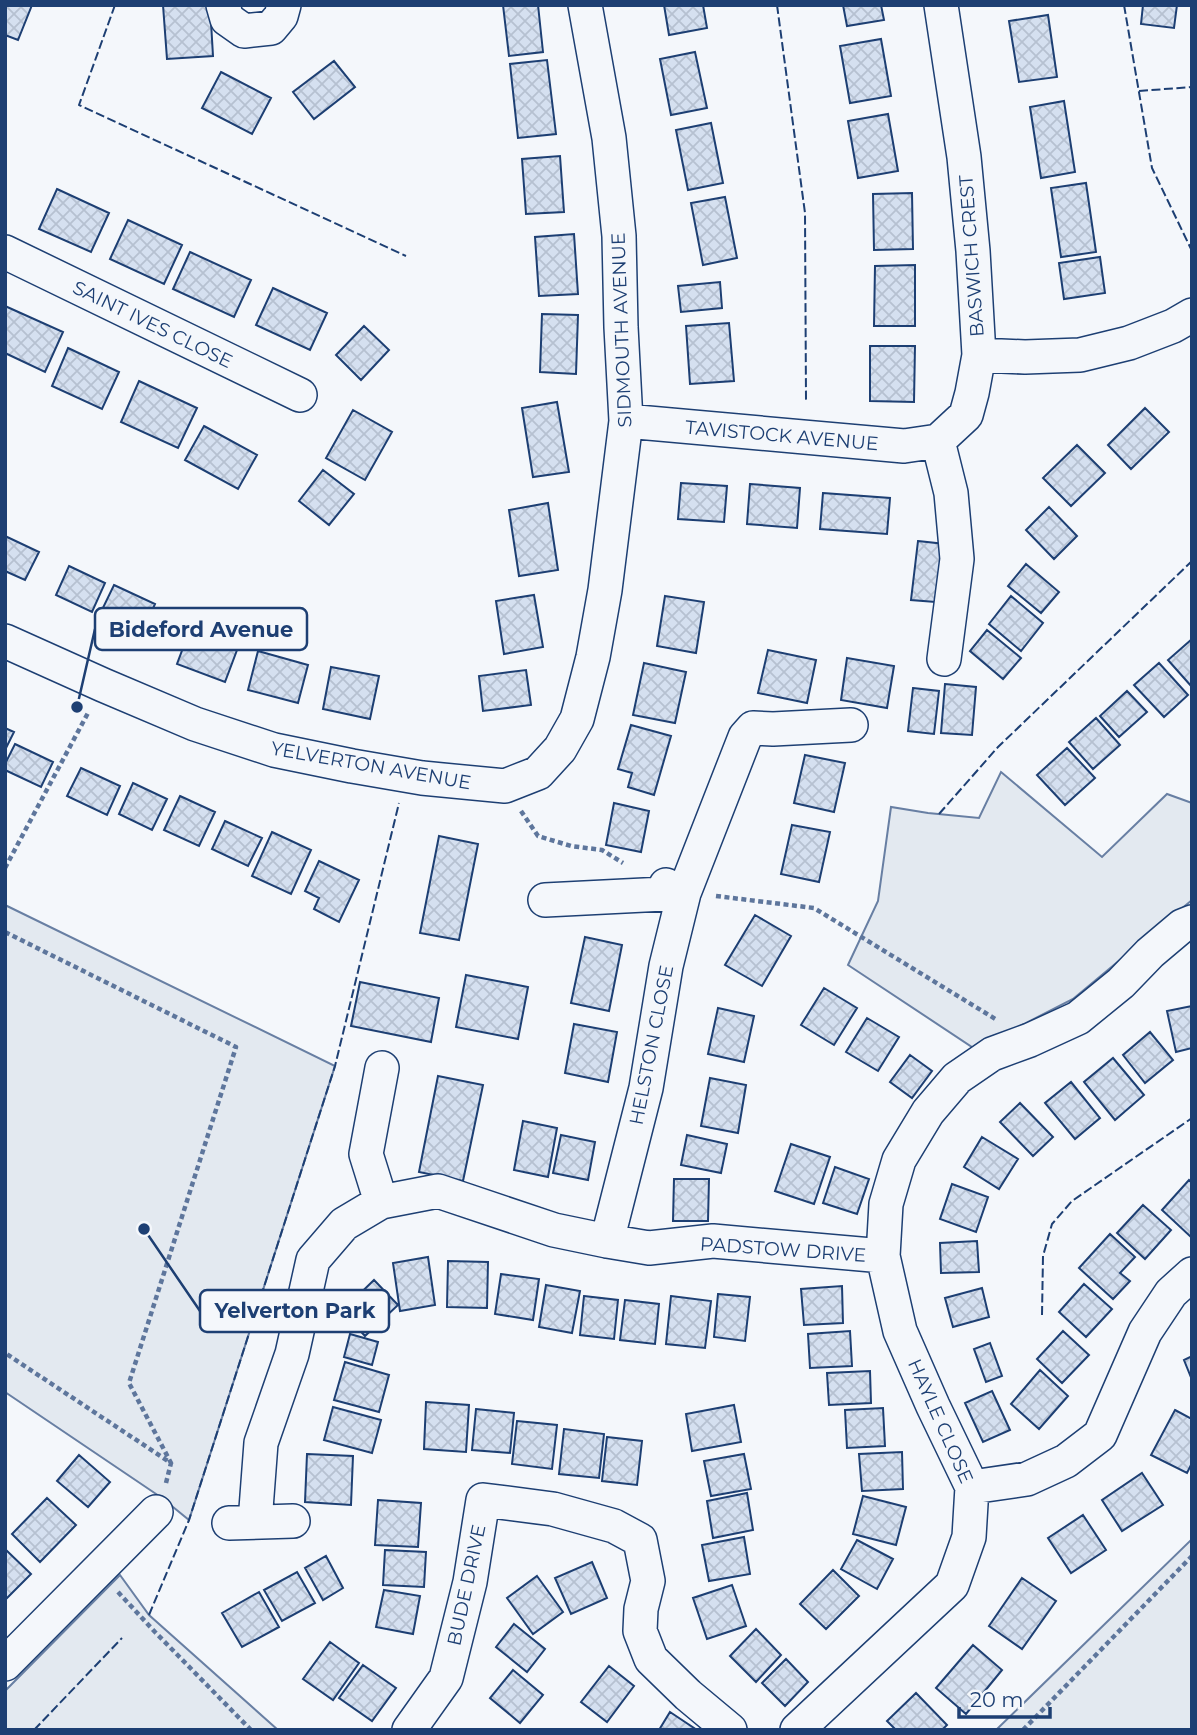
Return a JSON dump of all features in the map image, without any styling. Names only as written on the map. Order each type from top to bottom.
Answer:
[{"type":"street","points":[[223,5],[227,19],[244,31],[271,28],[281,16],[284,5]]},
{"type":"street","name":"SIDMOUTH AVENUE","points":[[505,786],[538,773],[560,749],[577,719],[593,657],[605,590],[626,421],[617,212],[609,138],[585,5]]},
{"type":"street","name":"BASWICH CREST","points":[[938,441],[966,415],[979,355],[964,157],[941,5]]},
{"type":"street","name":"SAINT IVES CLOSE","points":[[5,253],[300,396]]},
{"type":"street","points":[[979,355],[1080,355],[1129,343],[1173,326],[1192,315]]},
{"type":"street","name":"TAVISTOCK AVENUE","points":[[626,421],[904,446],[938,441]]},
{"type":"street","points":[[938,441],[951,493],[957,559],[944,659]]},
{"type":"street","name":"YELVERTON AVENUE","points":[[5,641],[195,724],[274,750],[422,778],[505,786]]},
{"type":"street","name":"HELSTON CLOSE","points":[[607,1241],[646,1088],[666,966],[684,893],[745,737],[753,727],[773,729],[851,725]]},
{"type":"street","points":[[642,875],[684,893]]},
{"type":"street","points":[[545,900],[684,893]]},
{"type":"street","name":"HAYLE CLOSE","points":[[797,1730],[952,1585],[968,1537],[972,1487],[900,1331],[883,1256],[886,1204],[899,1160],[928,1112],[957,1078],[992,1054],[1078,1018],[1121,983],[1150,953],[1182,926],[1192,922]]},
{"type":"street","points":[[381,1202],[366,1154],[382,1068]]},
{"type":"street","name":"PADSTOW DRIVE","points":[[293,1521],[242,1522],[261,1443],[292,1354],[313,1261],[344,1224],[381,1202],[438,1191],[554,1230],[649,1248],[713,1241],[883,1256]]},
{"type":"street","points":[[972,1487],[1027,1479],[1066,1461],[1100,1435],[1145,1332],[1171,1293],[1192,1274]]},
{"type":"street","name":"BUDE DRIVE","points":[[409,1730],[446,1678],[470,1582],[483,1500],[553,1509],[614,1526],[640,1540],[648,1581],[641,1609],[640,1631],[652,1659],[688,1695],[730,1730]]},
{"type":"street","points":[[5,1664],[156,1512]]},
{"type":"path","points":[[5,868],[103,685]]},
{"type":"path","points":[[505,786],[538,836],[571,846],[602,850],[642,875]]},
{"type":"path","points":[[684,893],[814,908],[1030,1040]]},
{"type":"path","points":[[5,932],[236,1047],[129,1383],[172,1463],[5,1353]]},
{"type":"path","points":[[1023,1730],[1192,1556]]},
{"type":"path","points":[[98,1570],[251,1730]]},
{"type":"shaded area","points":[[1001,772],[1102,857],[1167,794],[1192,803],[1192,900],[1073,999],[975,1049],[848,965],[878,901],[891,807],[979,818]]},
{"type":"shaded area","points":[[5,905],[335,1066],[189,1520],[162,1498],[5,1392]]},
{"type":"shaded area","points":[[1192,1539],[1192,1730],[996,1730]]},
{"type":"shaded area","points":[[120,1575],[149,1615],[278,1730],[5,1730],[5,1691]]},
{"type":"building","points":[[5,5],[32,5],[18,40],[5,35]]},
{"type":"building","points":[[163,5],[210,5],[213,56],[167,59]]},
{"type":"building","points":[[503,5],[538,5],[543,52],[509,56]]},
{"type":"building","points":[[664,5],[703,5],[707,28],[669,35]]},
{"type":"building","points":[[843,5],[881,5],[884,20],[847,26]]},
{"type":"building","points":[[1143,5],[1177,5],[1174,28],[1141,24]]},
{"type":"building","points":[[1048,15],[1057,77],[1019,82],[1009,21]]},
{"type":"building","points":[[881,39],[891,96],[850,103],[840,46]]},
{"type":"building","points":[[695,52],[707,108],[671,115],[660,59]]},
{"type":"building","points":[[547,60],[556,134],[518,138],[510,64]]},
{"type":"building","points":[[334,61],[355,87],[314,119],[293,92]]},
{"type":"building","points":[[221,72],[271,98],[252,134],[202,108]]},
{"type":"building","points":[[1064,101],[1075,172],[1041,178],[1030,107]]},
{"type":"building","points":[[888,114],[898,171],[858,178],[848,121]]},
{"type":"building","points":[[711,123],[723,183],[688,190],[676,130]]},
{"type":"building","points":[[560,156],[564,212],[526,214],[522,159]]},
{"type":"building","points":[[1086,183],[1096,252],[1061,257],[1051,188]]},
{"type":"building","points":[[57,189],[109,213],[91,252],[39,229]]},
{"type":"building","points":[[912,193],[913,249],[874,250],[873,194]]},
{"type":"building","points":[[725,197],[737,258],[703,265],[691,203]]},
{"type":"building","points":[[128,220],[182,245],[164,284],[110,259]]},
{"type":"building","points":[[574,234],[578,294],[539,296],[535,237]]},
{"type":"building","points":[[190,252],[251,280],[234,317],[173,289]]},
{"type":"building","points":[[1100,257],[1105,293],[1064,299],[1059,263]]},
{"type":"building","points":[[915,265],[915,326],[874,326],[875,266]]},
{"type":"building","points":[[720,282],[722,308],[681,312],[678,286]]},
{"type":"building","points":[[273,288],[327,313],[310,350],[256,325]]},
{"type":"building","points":[[5,306],[63,332],[45,372],[5,353]]},
{"type":"building","points":[[542,314],[578,315],[576,374],[540,372]]},
{"type":"building","points":[[729,323],[734,381],[690,384],[686,326]]},
{"type":"building","points":[[364,326],[389,350],[361,380],[336,355]]},
{"type":"building","points":[[870,346],[915,346],[914,402],[870,401]]},
{"type":"building","points":[[68,348],[119,372],[102,409],[52,386]]},
{"type":"building","points":[[139,381],[197,408],[178,448],[121,422]]},
{"type":"building","points":[[557,402],[569,472],[533,477],[522,408]]},
{"type":"building","points":[[1145,408],[1169,432],[1131,469],[1108,445]]},
{"type":"building","points":[[353,410],[392,432],[365,480],[326,458]]},
{"type":"building","points":[[204,426],[257,455],[238,489],[185,460]]},
{"type":"building","points":[[1077,445],[1105,473],[1071,506],[1043,478]]},
{"type":"building","points":[[323,470],[354,494],[329,525],[299,501]]},
{"type":"building","points":[[681,483],[727,486],[724,522],[678,519]]},
{"type":"building","points":[[750,484],[800,488],[797,528],[747,524]]},
{"type":"building","points":[[823,493],[890,498],[887,534],[820,529]]},
{"type":"building","points":[[548,503],[558,570],[519,576],[509,510]]},
{"type":"building","points":[[1049,507],[1077,536],[1054,559],[1026,530]]},
{"type":"building","points":[[5,536],[39,552],[25,580],[5,571]]},
{"type":"building","points":[[918,541],[954,545],[948,603],[911,600]]},
{"type":"building","points":[[1026,564],[1059,592],[1041,613],[1008,586]]},
{"type":"building","points":[[69,566],[105,583],[92,612],[56,595]]},
{"type":"building","points":[[114,585],[155,604],[141,635],[99,616]]},
{"type":"building","points":[[534,595],[543,647],[504,654],[496,601]]},
{"type":"building","points":[[665,596],[704,602],[696,653],[657,646]]},
{"type":"building","points":[[1011,596],[1043,623],[1021,651],[989,624]]},
{"type":"building","points":[[192,624],[240,642],[225,682],[177,664]]},
{"type":"building","points":[[987,630],[1021,658],[1003,679],[970,651]]},
{"type":"building","points":[[1192,639],[1192,687],[1168,660]]},
{"type":"building","points":[[768,650],[816,660],[807,703],[758,693]]},
{"type":"building","points":[[258,651],[308,665],[298,703],[248,690]]},
{"type":"building","points":[[847,658],[894,666],[887,708],[841,700]]},
{"type":"building","points":[[644,663],[686,672],[675,723],[633,715]]},
{"type":"building","points":[[1159,663],[1188,695],[1164,717],[1134,685]]},
{"type":"building","points":[[331,667],[379,676],[370,719],[323,709]]},
{"type":"building","points":[[526,670],[531,705],[483,711],[479,676]]},
{"type":"building","points":[[945,684],[976,687],[972,735],[941,733]]},
{"type":"building","points":[[913,688],[939,691],[934,734],[908,731]]},
{"type":"building","points":[[1127,691],[1147,712],[1119,737],[1100,716]]},
{"type":"building","points":[[1096,718],[1120,745],[1093,769],[1069,742]]},
{"type":"building","points":[[631,725],[671,736],[654,795],[628,787],[632,773],[618,769]]},
{"type":"building","points":[[5,728],[14,732],[5,750]]},
{"type":"building","points":[[15,744],[53,762],[41,787],[5,770],[5,764]]},
{"type":"building","points":[[1067,748],[1095,778],[1065,805],[1037,775]]},
{"type":"building","points":[[805,755],[845,763],[834,812],[794,803]]},
{"type":"building","points":[[81,768],[120,786],[107,815],[67,796]]},
{"type":"building","points":[[133,783],[167,799],[152,830],[119,814]]},
{"type":"building","points":[[180,796],[215,812],[199,846],[164,830]]},
{"type":"building","points":[[614,803],[649,811],[641,852],[606,845]]},
{"type":"building","points":[[225,821],[262,838],[248,866],[212,849]]},
{"type":"building","points":[[792,825],[830,832],[819,882],[781,874]]},
{"type":"building","points":[[272,832],[311,850],[291,894],[252,876]]},
{"type":"building","points":[[439,836],[478,844],[459,940],[420,933]]},
{"type":"building","points":[[319,861],[359,880],[339,922],[314,909],[319,898],[305,891]]},
{"type":"building","points":[[755,915],[791,936],[762,986],[725,965]]},
{"type":"building","points":[[585,937],[622,945],[609,1011],[571,1003]]},
{"type":"building","points":[[466,975],[528,987],[518,1039],[456,1027]]},
{"type":"building","points":[[360,982],[439,998],[431,1042],[351,1026]]},
{"type":"building","points":[[824,988],[857,1008],[834,1045],[801,1025]]},
{"type":"building","points":[[1192,1006],[1192,1048],[1176,1052],[1167,1011]]},
{"type":"building","points":[[718,1008],[754,1016],[744,1062],[708,1054]]},
{"type":"building","points":[[867,1018],[899,1037],[878,1071],[846,1052]]},
{"type":"building","points":[[574,1024],[617,1032],[608,1082],[565,1073]]},
{"type":"building","points":[[1150,1032],[1173,1060],[1145,1083],[1123,1055]]},
{"type":"building","points":[[910,1055],[932,1071],[912,1098],[890,1082]]},
{"type":"building","points":[[1113,1058],[1144,1095],[1115,1120],[1084,1082]]},
{"type":"building","points":[[438,1076],[483,1085],[463,1181],[419,1172]]},
{"type":"building","points":[[710,1078],[746,1085],[738,1133],[701,1126]]},
{"type":"building","points":[[1071,1082],[1100,1118],[1075,1139],[1045,1103]]},
{"type":"building","points":[[1020,1103],[1053,1137],[1033,1156],[1000,1122]]},
{"type":"building","points":[[523,1121],[557,1128],[548,1177],[514,1170]]},
{"type":"building","points":[[561,1135],[595,1142],[588,1180],[553,1173]]},
{"type":"building","points":[[687,1135],[727,1144],[721,1173],[681,1165]]},
{"type":"building","points":[[982,1137],[1018,1159],[999,1189],[964,1167]]},
{"type":"building","points":[[791,1144],[830,1157],[814,1204],[775,1191]]},
{"type":"building","points":[[835,1167],[869,1179],[857,1214],[823,1203]]},
{"type":"building","points":[[674,1179],[709,1179],[708,1221],[673,1221]]},
{"type":"building","points":[[1189,1180],[1192,1183],[1192,1238],[1162,1210]]},
{"type":"building","points":[[952,1184],[988,1197],[976,1232],[940,1219]]},
{"type":"building","points":[[1143,1205],[1171,1230],[1145,1259],[1117,1233]]},
{"type":"building","points":[[1110,1234],[1135,1257],[1120,1273],[1130,1281],[1113,1299],[1079,1268]]},
{"type":"building","points":[[977,1241],[979,1272],[941,1273],[940,1243]]},
{"type":"building","points":[[428,1257],[435,1305],[400,1311],[393,1263]]},
{"type":"building","points":[[448,1261],[488,1262],[487,1308],[447,1307]]},
{"type":"building","points":[[501,1274],[539,1279],[533,1320],[495,1314]]},
{"type":"building","points":[[374,1280],[398,1305],[365,1336],[342,1311]]},
{"type":"building","points":[[1084,1284],[1112,1309],[1086,1337],[1059,1312]]},
{"type":"building","points":[[546,1285],[580,1291],[572,1333],[539,1327]]},
{"type":"building","points":[[842,1286],[843,1323],[804,1325],[801,1289]]},
{"type":"building","points":[[982,1288],[989,1317],[953,1327],[945,1298]]},
{"type":"building","points":[[718,1294],[750,1297],[745,1341],[714,1337]]},
{"type":"building","points":[[584,1296],[618,1300],[614,1339],[580,1335]]},
{"type":"building","points":[[671,1296],[711,1301],[705,1348],[666,1344]]},
{"type":"building","points":[[625,1300],[659,1304],[655,1344],[620,1340]]},
{"type":"building","points":[[850,1331],[852,1366],[810,1368],[808,1334]]},
{"type":"building","points":[[1063,1331],[1089,1355],[1062,1383],[1037,1359]]},
{"type":"building","points":[[350,1334],[378,1342],[372,1365],[344,1357]]},
{"type":"building","points":[[990,1343],[1002,1376],[986,1382],[974,1349]]},
{"type":"building","points":[[1192,1356],[1192,1380],[1184,1360]]},
{"type":"building","points":[[345,1362],[389,1375],[379,1412],[334,1400]]},
{"type":"building","points":[[1040,1370],[1068,1396],[1039,1429],[1011,1404]]},
{"type":"building","points":[[870,1371],[871,1403],[829,1405],[827,1373]]},
{"type":"building","points":[[992,1391],[1010,1430],[983,1442],[965,1403]]},
{"type":"building","points":[[426,1402],[469,1405],[466,1452],[424,1449]]},
{"type":"building","points":[[734,1405],[741,1442],[692,1451],[686,1414]]},
{"type":"building","points":[[333,1407],[381,1420],[372,1453],[324,1440]]},
{"type":"building","points":[[883,1408],[885,1446],[847,1448],[845,1410]]},
{"type":"building","points":[[476,1409],[514,1413],[510,1453],[472,1450]]},
{"type":"building","points":[[1175,1410],[1192,1419],[1192,1463],[1187,1473],[1151,1455]]},
{"type":"building","points":[[517,1421],[557,1425],[552,1469],[512,1464]]},
{"type":"building","points":[[564,1429],[604,1434],[599,1478],[559,1474]]},
{"type":"building","points":[[607,1437],[642,1441],[637,1485],[602,1481]]},
{"type":"building","points":[[902,1452],[903,1489],[862,1491],[859,1454]]},
{"type":"building","points":[[307,1454],[353,1456],[351,1505],[305,1502]]},
{"type":"building","points":[[744,1454],[751,1489],[711,1496],[704,1461]]},
{"type":"building","points":[[79,1455],[110,1482],[88,1507],[57,1481]]},
{"type":"building","points":[[1142,1473],[1163,1505],[1122,1531],[1102,1500]]},
{"type":"building","points":[[747,1493],[753,1530],[713,1538],[707,1501]]},
{"type":"building","points":[[863,1496],[906,1507],[896,1545],[853,1534]]},
{"type":"building","points":[[47,1498],[76,1525],[40,1562],[12,1534]]},
{"type":"building","points":[[378,1500],[421,1503],[418,1547],[375,1545]]},
{"type":"building","points":[[1083,1515],[1106,1550],[1071,1573],[1048,1538]]},
{"type":"building","points":[[744,1537],[750,1574],[709,1581],[702,1545]]},
{"type":"building","points":[[857,1540],[893,1559],[877,1589],[841,1569]]},
{"type":"building","points":[[5,1549],[31,1574],[5,1600]]},
{"type":"building","points":[[385,1550],[426,1552],[424,1587],[383,1585]]},
{"type":"building","points":[[326,1556],[343,1588],[323,1600],[305,1568]]},
{"type":"building","points":[[592,1562],[607,1598],[571,1614],[555,1578]]},
{"type":"building","points":[[833,1570],[859,1596],[826,1629],[800,1604]]},
{"type":"building","points":[[297,1572],[315,1603],[282,1621],[264,1590]]},
{"type":"building","points":[[537,1576],[563,1612],[533,1634],[507,1598]]},
{"type":"building","points":[[1022,1578],[1056,1601],[1022,1649],[989,1626]]},
{"type":"building","points":[[732,1585],[746,1626],[707,1639],[693,1598]]},
{"type":"building","points":[[384,1590],[420,1596],[413,1634],[376,1627]]},
{"type":"building","points":[[259,1592],[279,1627],[242,1647],[222,1613]]},
{"type":"building","points":[[514,1624],[545,1649],[527,1672],[496,1647]]},
{"type":"building","points":[[756,1629],[781,1655],[756,1682],[730,1656]]},
{"type":"building","points":[[330,1642],[359,1663],[333,1700],[303,1679]]},
{"type":"building","points":[[973,1645],[1002,1670],[966,1714],[936,1688]]},
{"type":"building","points":[[786,1659],[808,1682],[785,1706],[762,1683]]},
{"type":"building","points":[[363,1665],[396,1688],[372,1721],[339,1698]]},
{"type":"building","points":[[609,1666],[634,1686],[607,1722],[581,1702]]},
{"type":"building","points":[[513,1670],[543,1695],[520,1723],[490,1698]]},
{"type":"building","points":[[916,1693],[947,1725],[942,1730],[896,1730],[887,1721]]},
{"type":"building","points":[[670,1712],[697,1730],[659,1730]]},
{"type":"fence","points":[[115,5],[79,105],[406,256]]},
{"type":"fence","points":[[777,5],[805,213],[806,400]]},
{"type":"fence","points":[[1124,5],[1152,168],[1192,251]]},
{"type":"fence","points":[[1139,91],[1192,87]]},
{"type":"fence","points":[[939,814],[998,747],[1192,561]]},
{"type":"fence","points":[[149,1615],[189,1520],[335,1066],[399,803]]},
{"type":"fence","points":[[1042,1315],[1043,1256],[1052,1224],[1072,1201],[1192,1118]]},
{"type":"fence","points":[[34,1730],[122,1638]]},
{"type":"place","name":"Bideford Avenue","points":[[77,707]]},
{"type":"place","name":"Yelverton Park","points":[[144,1229]]}]
